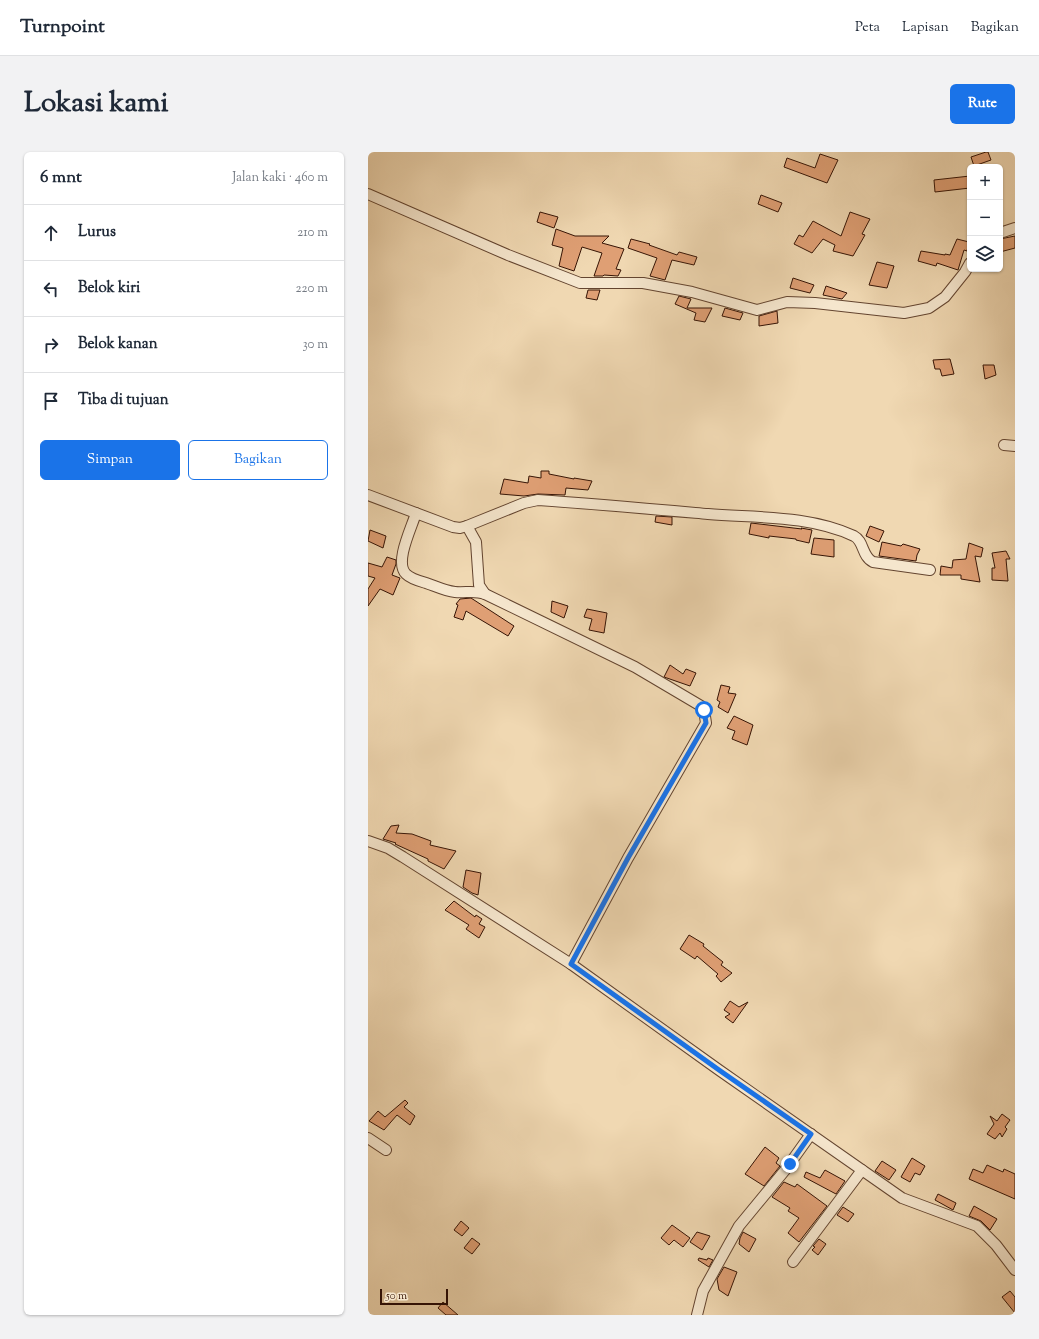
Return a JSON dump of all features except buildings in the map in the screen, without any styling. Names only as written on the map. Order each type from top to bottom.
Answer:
[{"type":"street","points":[[368,194],[508,255],[580,283],[643,283],[692,292],[757,310],[787,302],[815,303],[904,313],[929,308],[945,297],[967,268]]},
{"type":"street","points":[[1003,232],[1015,228]]},
{"type":"street","points":[[1004,445],[1015,446]]},
{"type":"street","points":[[368,494],[453,527],[460,528],[524,503],[538,500],[770,518],[823,526],[854,537],[860,543],[868,559],[873,562],[930,570]]},
{"type":"street","points":[[416,513],[402,557],[403,568],[406,574],[414,579],[454,592],[475,591],[485,594],[635,667],[701,706],[704,710],[706,723],[628,858],[571,964]]},
{"type":"street","points":[[467,526],[476,542],[479,585],[485,594]]},
{"type":"street","points":[[368,841],[388,848],[404,857],[571,964],[902,1198],[977,1226],[996,1246],[1015,1270]]},
{"type":"street","points":[[697,1315],[704,1291],[739,1226],[786,1169],[811,1134]]},
{"type":"street","points":[[368,1138],[386,1150]]},
{"type":"street","points":[[793,1262],[862,1170]]},
{"type":"route","points":[[704,710],[706,723],[628,858],[571,964],[811,1134],[790,1164]]}]
